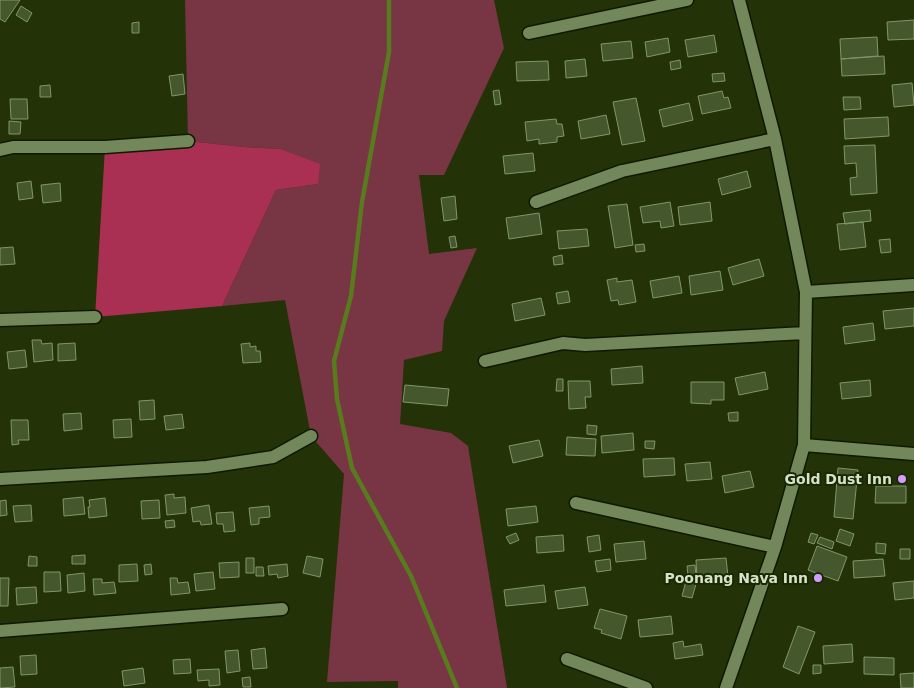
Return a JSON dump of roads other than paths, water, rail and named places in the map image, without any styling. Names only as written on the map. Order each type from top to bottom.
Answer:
[{"type":"street","points":[[529,33],[687,0]]},
{"type":"street","points":[[726,688],[775,547],[804,445],[806,292],[775,139],[739,0]]},
{"type":"street","points":[[536,202],[622,170],[775,139]]},
{"type":"street","points":[[0,150],[13,147],[105,147],[188,140]]},
{"type":"street","points":[[806,292],[914,286]]},
{"type":"street","points":[[0,320],[95,317]]},
{"type":"street","points":[[485,361],[564,343],[585,345],[805,333]]},
{"type":"street","points":[[0,479],[217,465],[273,457],[311,436]]},
{"type":"street","points":[[804,445],[914,454]]},
{"type":"street","points":[[576,503],[775,547]]},
{"type":"street","points":[[0,631],[282,609]]},
{"type":"street","points":[[567,659],[646,688]]},
{"type":"waterway","points":[[389,0],[389,52],[362,202],[351,296],[334,361],[337,399],[352,468],[411,576],[457,688]]},
{"type":"place","name":"Gold Dust Inn","points":[[902,479]]},
{"type":"place","name":"Poonang Nava Inn","points":[[818,578]]}]
